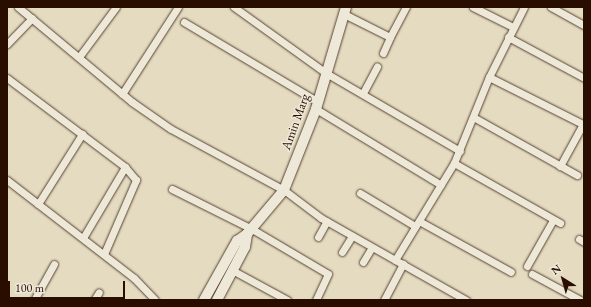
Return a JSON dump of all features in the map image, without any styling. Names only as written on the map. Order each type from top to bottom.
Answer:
[{"type":"main road","name":"Amin Marg","points":[[204,300],[237,241],[249,232],[284,190],[317,106],[345,9]]},
{"type":"main road","name":"Amin Marg","points":[[217,300],[245,247],[249,232]]},
{"type":"street","points":[[19,7],[122,94],[171,129],[284,190],[326,223],[466,300]]},
{"type":"street","points":[[79,57],[116,7]]},
{"type":"street","points":[[122,94],[178,7]]},
{"type":"street","points":[[234,7],[326,73],[363,93],[460,151]]},
{"type":"street","points":[[383,53],[406,7]]},
{"type":"street","points":[[474,7],[513,27]]},
{"type":"street","points":[[395,260],[454,163],[475,118],[490,77],[508,37],[524,7]]},
{"type":"street","points":[[551,7],[584,25]]},
{"type":"street","points":[[345,9],[390,37]]},
{"type":"street","points":[[7,44],[32,18]]},
{"type":"street","points":[[184,22],[441,185]]},
{"type":"street","points":[[508,37],[584,78]]},
{"type":"street","points":[[363,93],[377,67]]},
{"type":"street","points":[[490,77],[583,124],[560,166]]},
{"type":"street","points":[[7,78],[125,167],[136,180],[104,254]]},
{"type":"street","points":[[475,118],[577,175]]},
{"type":"street","points":[[38,204],[82,134]]},
{"type":"street","points":[[454,163],[560,224]]},
{"type":"street","points":[[83,238],[125,167]]},
{"type":"street","points":[[7,180],[104,254],[155,300]]},
{"type":"street","points":[[172,189],[328,274],[316,300]]},
{"type":"street","points":[[360,193],[511,272]]},
{"type":"street","points":[[527,266],[553,220]]},
{"type":"street","points":[[318,237],[326,223]]},
{"type":"street","points":[[342,252],[352,236]]},
{"type":"street","points":[[363,262],[371,248]]},
{"type":"street","points":[[34,300],[54,264]]},
{"type":"street","points":[[384,300],[403,264]]},
{"type":"street","points":[[232,270],[287,300]]},
{"type":"street","points":[[532,274],[580,300]]},
{"type":"street","points":[[94,300],[99,292]]}]
